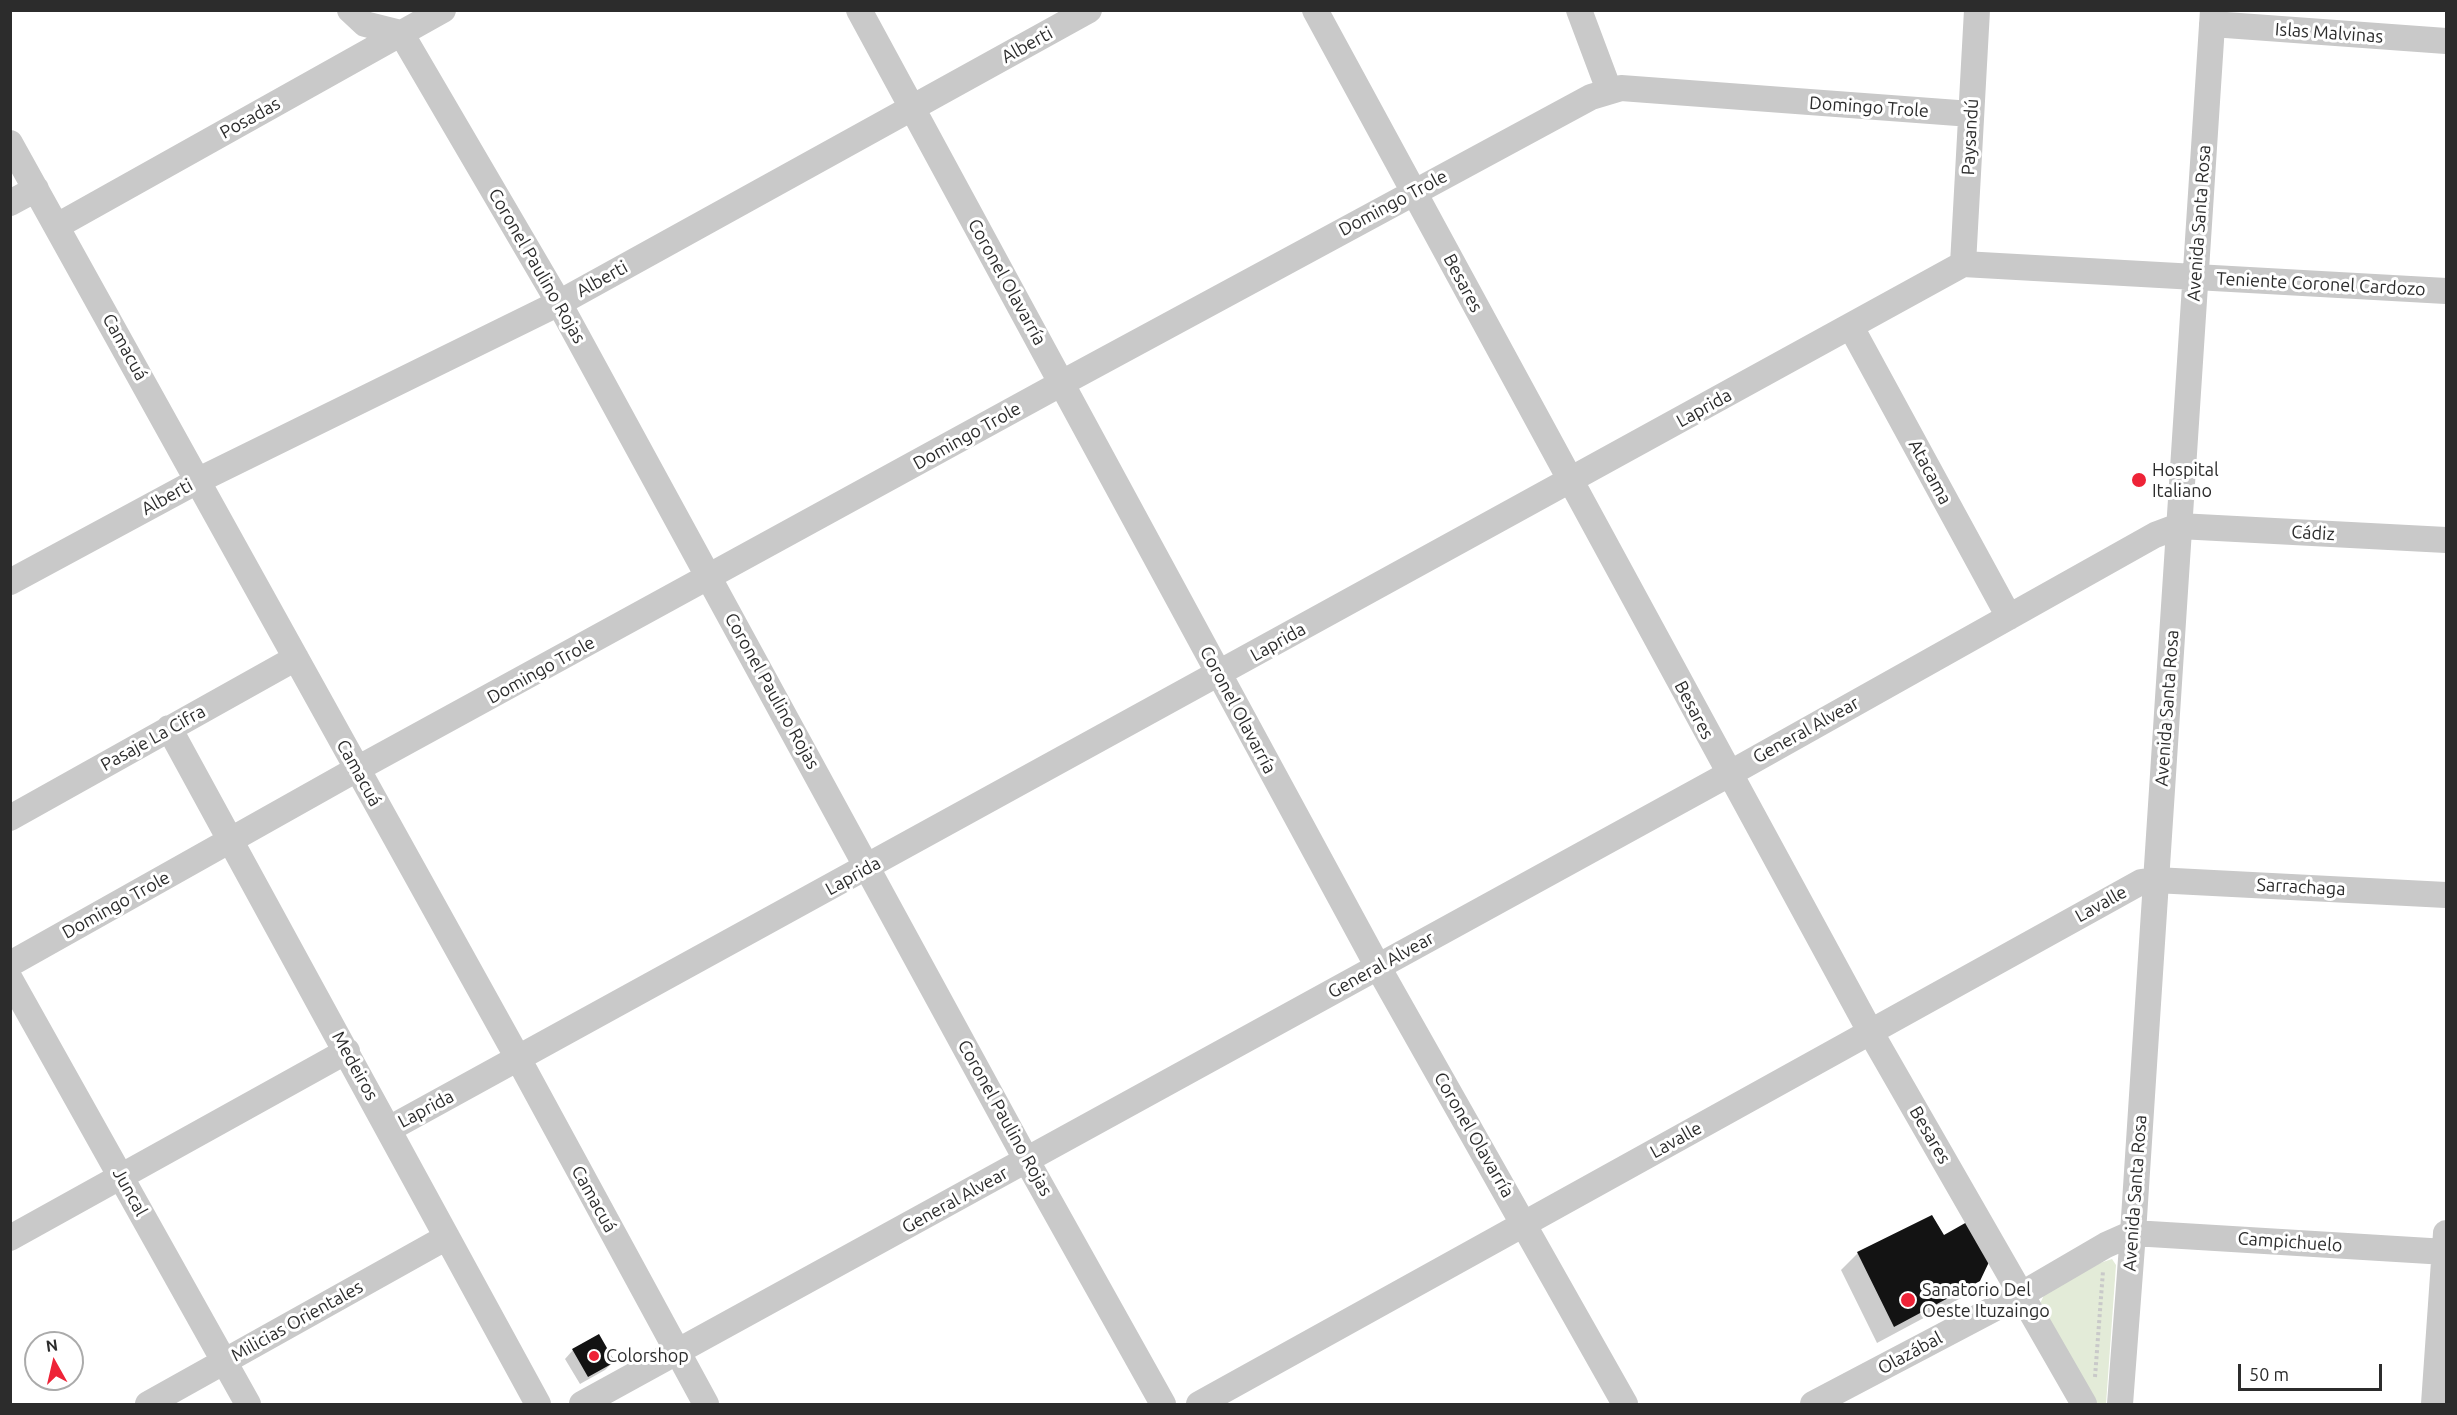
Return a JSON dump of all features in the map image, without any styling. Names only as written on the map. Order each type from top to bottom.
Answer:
[{"type":"street","points":[[350,10],[365,24],[401,33]]},
{"type":"street","name":"Posadas","points":[[57,226],[443,10]]},
{"type":"street","name":"Coronel Olavarría","points":[[859,10],[1378,967],[1625,1404]]},
{"type":"street","name":"Alberti","points":[[10,582],[199,480],[559,303],[1089,10]]},
{"type":"street","name":"Besares","points":[[1315,10],[1871,1032],[2022,1294],[2089,1393]]},
{"type":"street","points":[[1579,10],[1609,90]]},
{"type":"street","name":"Paysandú","points":[[1963,264],[1977,10]]},
{"type":"street","name":"Islas Malvinas","points":[[2212,17],[2446,41]]},
{"type":"street","name":"Avenida Santa Rosa","points":[[2120,1404],[2212,17]]},
{"type":"street","name":"Coronel Paulino Rojas","points":[[401,33],[559,303],[869,867],[1027,1161],[1163,1404]]},
{"type":"street","name":"Domingo Trole","points":[[10,964],[357,770],[1062,383],[1413,191],[1591,97],[1621,88],[1971,114]]},
{"type":"street","name":"Camacuá","points":[[10,143],[199,480],[706,1404]]},
{"type":"street","points":[[10,203],[36,189]]},
{"type":"street","points":[[1963,264],[2195,278]]},
{"type":"street","name":"Laprida","points":[[389,1129],[519,1060],[1963,264]]},
{"type":"street","name":"Teniente Coronel Cardozo","points":[[2195,278],[2446,291]]},
{"type":"street","name":"Atacama","points":[[1851,327],[2009,617]]},
{"type":"street","name":"Cádiz","points":[[2179,526],[2446,540]]},
{"type":"street","name":"General Alvear","points":[[582,1404],[1729,774],[2155,535],[2179,526]]},
{"type":"street","name":"Pasaje La Cifra","points":[[10,818],[296,658]]},
{"type":"street","name":"Medeiros","points":[[169,729],[538,1404]]},
{"type":"street","name":"Sarrachaga","points":[[2155,879],[2446,895]]},
{"type":"street","name":"Lavalle","points":[[1199,1404],[2130,887],[2155,879]]},
{"type":"street","name":"Juncal","points":[[10,979],[249,1404]]},
{"type":"street","points":[[10,1238],[347,1051]]},
{"type":"street","name":"Olazábal","points":[[1813,1404],[2022,1294],[2106,1245],[2133,1233]]},
{"type":"street","name":"Campichuelo","points":[[2133,1233],[2446,1246]]},
{"type":"street","name":"Milicias Orientales","points":[[148,1404],[447,1237]]},
{"type":"street","points":[[2434,1404],[2446,1246]]},
{"type":"path","points":[[2089,1393],[2106,1245]]},
{"type":"green space","points":[[2112,1259],[2116,1265],[2106,1404],[2096,1404],[2039,1306],[2044,1295],[2100,1263]]},
{"type":"building","points":[[1932,1215],[1944,1235],[1967,1222],[1989,1262],[1980,1281],[1894,1327],[1857,1252]]},
{"type":"building","name":"Colorshop","points":[[599,1334],[615,1362],[588,1377],[572,1349]]},
{"type":"place","name":"Hospital Italiano","points":[[2139,480]]},
{"type":"place","name":"Sanatorio Del Oeste Ituzaingo","points":[[1908,1300]]},
{"type":"place","name":"Colorshop","points":[[594,1356]]}]
